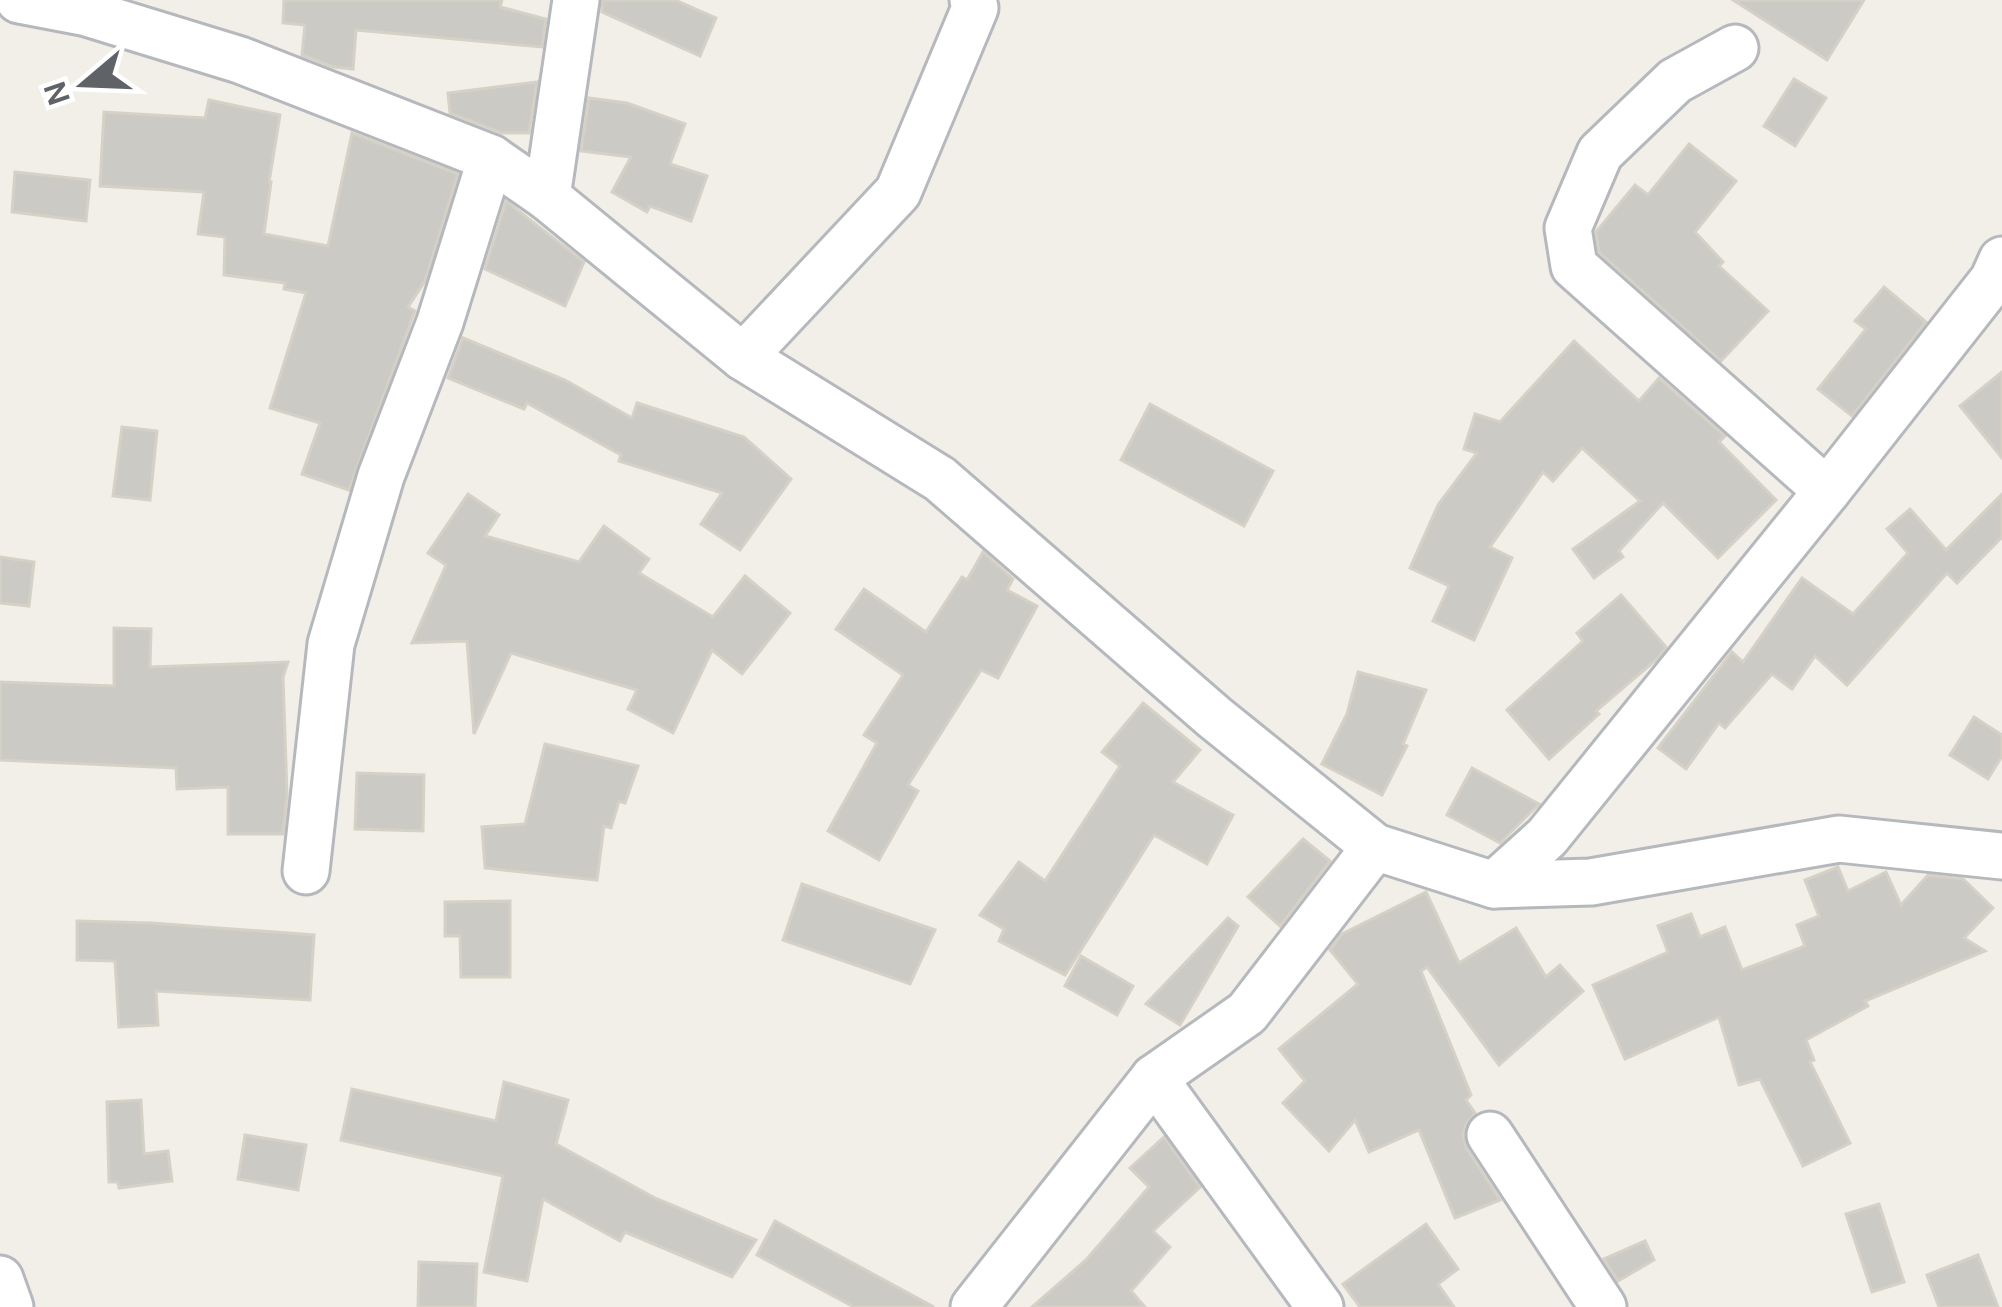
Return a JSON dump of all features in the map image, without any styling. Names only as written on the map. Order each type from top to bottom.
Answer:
[{"type":"street","points":[[20,0],[87,13],[240,60],[491,158],[548,197],[743,357],[940,479],[1214,717],[1375,848],[1494,885],[1591,883],[1839,839],[2002,856]]},
{"type":"street","points":[[548,197],[576,0]]},
{"type":"street","points":[[743,357],[898,192],[975,8],[973,0]]},
{"type":"street","points":[[1735,48],[1675,81],[1600,153],[1568,228],[1574,266],[1827,490]]},
{"type":"street","points":[[306,871],[331,644],[381,476],[440,322],[491,158]]},
{"type":"street","points":[[1494,885],[1546,837],[1993,280],[2002,260]]},
{"type":"street","points":[[974,1307],[1154,1078],[1247,1013],[1375,848]]},
{"type":"street","points":[[1154,1078],[1320,1307]]},
{"type":"street","points":[[1490,1136],[1603,1307]]},
{"type":"street","points":[[0,1279],[10,1307]]},
{"type":"building","points":[[284,0],[502,0],[500,7],[546,19],[542,47],[356,30],[353,69],[302,55],[305,25],[283,23]]},
{"type":"building","points":[[602,0],[675,0],[716,18],[700,56],[602,12]]},
{"type":"building","points":[[1733,0],[1864,0],[1827,60]]},
{"type":"building","points":[[1794,79],[1826,98],[1795,146],[1764,126]]},
{"type":"building","points":[[537,82],[529,133],[502,133],[450,113],[448,93]]},
{"type":"building","points":[[589,98],[627,103],[685,124],[670,164],[707,176],[691,221],[650,206],[647,212],[612,192],[631,157],[581,151]]},
{"type":"building","points":[[209,100],[280,115],[264,234],[328,246],[352,133],[458,174],[425,281],[408,307],[415,311],[349,490],[302,474],[320,423],[270,408],[306,293],[284,289],[285,283],[224,275],[225,237],[198,234],[204,192],[100,186],[104,112],[205,118]]},
{"type":"building","points":[[1689,144],[1736,181],[1695,232],[1723,262],[1719,266],[1768,311],[1721,361],[1599,252],[1596,232],[1635,185],[1648,195]]},
{"type":"building","points":[[15,172],[90,180],[86,221],[12,212]]},
{"type":"building","points":[[506,201],[584,262],[565,306],[485,269]]},
{"type":"building","points":[[1884,287],[1926,322],[1852,416],[1818,389],[1866,329],[1855,321]]},
{"type":"building","points":[[463,338],[565,380],[632,418],[637,403],[744,437],[791,479],[740,550],[701,524],[722,493],[619,461],[621,455],[527,403],[524,409],[448,378]]},
{"type":"building","points":[[1574,341],[1639,401],[1659,378],[1725,436],[1719,442],[1776,500],[1718,558],[1663,503],[1619,551],[1623,557],[1594,578],[1573,549],[1640,501],[1582,448],[1553,481],[1543,472],[1490,547],[1512,558],[1474,640],[1433,621],[1449,586],[1410,568],[1438,505],[1477,453],[1464,449],[1475,414],[1500,422]]},
{"type":"building","points":[[2002,372],[2002,458],[1960,406]]},
{"type":"building","points":[[1150,404],[1273,471],[1244,526],[1121,460]]},
{"type":"building","points":[[122,427],[157,431],[150,500],[113,496]]},
{"type":"building","points":[[468,494],[499,515],[485,536],[579,562],[604,526],[649,559],[639,573],[713,617],[745,576],[790,613],[742,674],[712,650],[673,733],[628,709],[637,690],[511,653],[474,734],[467,641],[412,643],[446,565],[428,553]]},
{"type":"building","points":[[2002,494],[2002,537],[1957,583],[1947,573],[1847,685],[1815,656],[1792,689],[1772,674],[1725,728],[1719,723],[1686,769],[1658,748],[1732,652],[1743,662],[1802,578],[1853,614],[1908,553],[1887,529],[1910,509],[1946,550]]},
{"type":"building","points":[[983,552],[1013,579],[1007,590],[1037,606],[998,678],[981,670],[908,785],[918,791],[879,860],[828,831],[877,743],[864,735],[903,675],[836,629],[864,589],[926,632]]},
{"type":"building","points":[[0,557],[34,562],[29,606],[0,603]]},
{"type":"building","points":[[1621,595],[1666,647],[1549,759],[1507,710],[1583,641],[1577,633]]},
{"type":"building","points":[[114,628],[151,629],[150,667],[288,662],[283,677],[287,795],[283,834],[228,834],[228,787],[177,789],[176,768],[0,760],[0,682],[114,686]]},
{"type":"building","points":[[1358,672],[1426,690],[1403,744],[1407,746],[1382,795],[1322,764],[1347,714]]},
{"type":"building","points":[[1143,703],[1200,750],[1173,782],[1233,815],[1207,864],[1154,835],[1065,975],[999,941],[1004,929],[980,915],[1019,862],[1045,881],[1120,766],[1102,752]]},
{"type":"building","points":[[1974,717],[2002,735],[2002,756],[1988,779],[1950,755]]},
{"type":"building","points":[[545,744],[638,766],[611,828],[604,826],[597,880],[485,868],[482,827],[525,824]]},
{"type":"building","points":[[1472,768],[1539,804],[1500,843],[1447,815]]},
{"type":"building","points":[[357,773],[424,775],[423,831],[355,829]]},
{"type":"building","points":[[1303,839],[1330,861],[1280,926],[1248,897]]},
{"type":"building","points":[[1838,867],[1848,891],[1886,872],[1901,905],[1928,875],[1963,879],[1993,908],[1964,938],[1985,951],[1865,1001],[1868,1006],[1806,1040],[1814,1060],[1810,1062],[1850,1143],[1803,1166],[1760,1079],[1739,1085],[1719,1017],[1625,1059],[1593,985],[1668,952],[1658,926],[1691,914],[1700,937],[1725,927],[1742,970],[1805,946],[1797,925],[1819,916],[1805,880]]},
{"type":"building","points":[[802,884],[935,930],[910,984],[783,940]]},
{"type":"building","points":[[1426,892],[1459,963],[1516,928],[1546,977],[1560,965],[1583,991],[1499,1065],[1427,967],[1421,971],[1471,1095],[1466,1100],[1475,1113],[1463,1135],[1467,1149],[1500,1200],[1455,1218],[1419,1130],[1369,1152],[1355,1120],[1329,1151],[1283,1103],[1305,1081],[1279,1049],[1358,984],[1330,950],[1342,934]]},
{"type":"building","points":[[510,901],[510,977],[461,977],[460,936],[445,936],[445,902]]},
{"type":"building","points":[[1228,918],[1238,926],[1180,1025],[1146,1004]]},
{"type":"building","points":[[77,921],[314,935],[310,1000],[156,991],[158,1025],[119,1027],[115,961],[77,960]]},
{"type":"building","points":[[1081,956],[1133,986],[1117,1015],[1065,986]]},
{"type":"building","points":[[504,1082],[568,1100],[556,1144],[657,1199],[756,1240],[732,1277],[625,1232],[620,1241],[543,1199],[527,1281],[484,1272],[503,1176],[341,1140],[352,1089],[496,1121]]},
{"type":"building","points":[[141,1100],[144,1154],[168,1151],[172,1181],[119,1188],[118,1182],[109,1182],[107,1102]]},
{"type":"building","points":[[245,1135],[306,1145],[298,1190],[238,1179]]},
{"type":"building","points":[[1164,1137],[1200,1187],[1153,1231],[1170,1247],[1131,1291],[1145,1307],[1032,1307],[1086,1260],[1149,1187],[1130,1168]]},
{"type":"building","points":[[1879,1204],[1904,1282],[1872,1292],[1846,1214]]},
{"type":"building","points":[[775,1221],[934,1307],[854,1307],[757,1255]]},
{"type":"building","points":[[1426,1224],[1458,1269],[1438,1284],[1454,1307],[1360,1307],[1343,1284]]},
{"type":"building","points":[[1645,1241],[1654,1260],[1618,1281],[1604,1259]]},
{"type":"building","points":[[1978,1255],[1998,1307],[1939,1307],[1927,1275]]},
{"type":"building","points":[[419,1262],[477,1264],[475,1307],[418,1307]]}]
